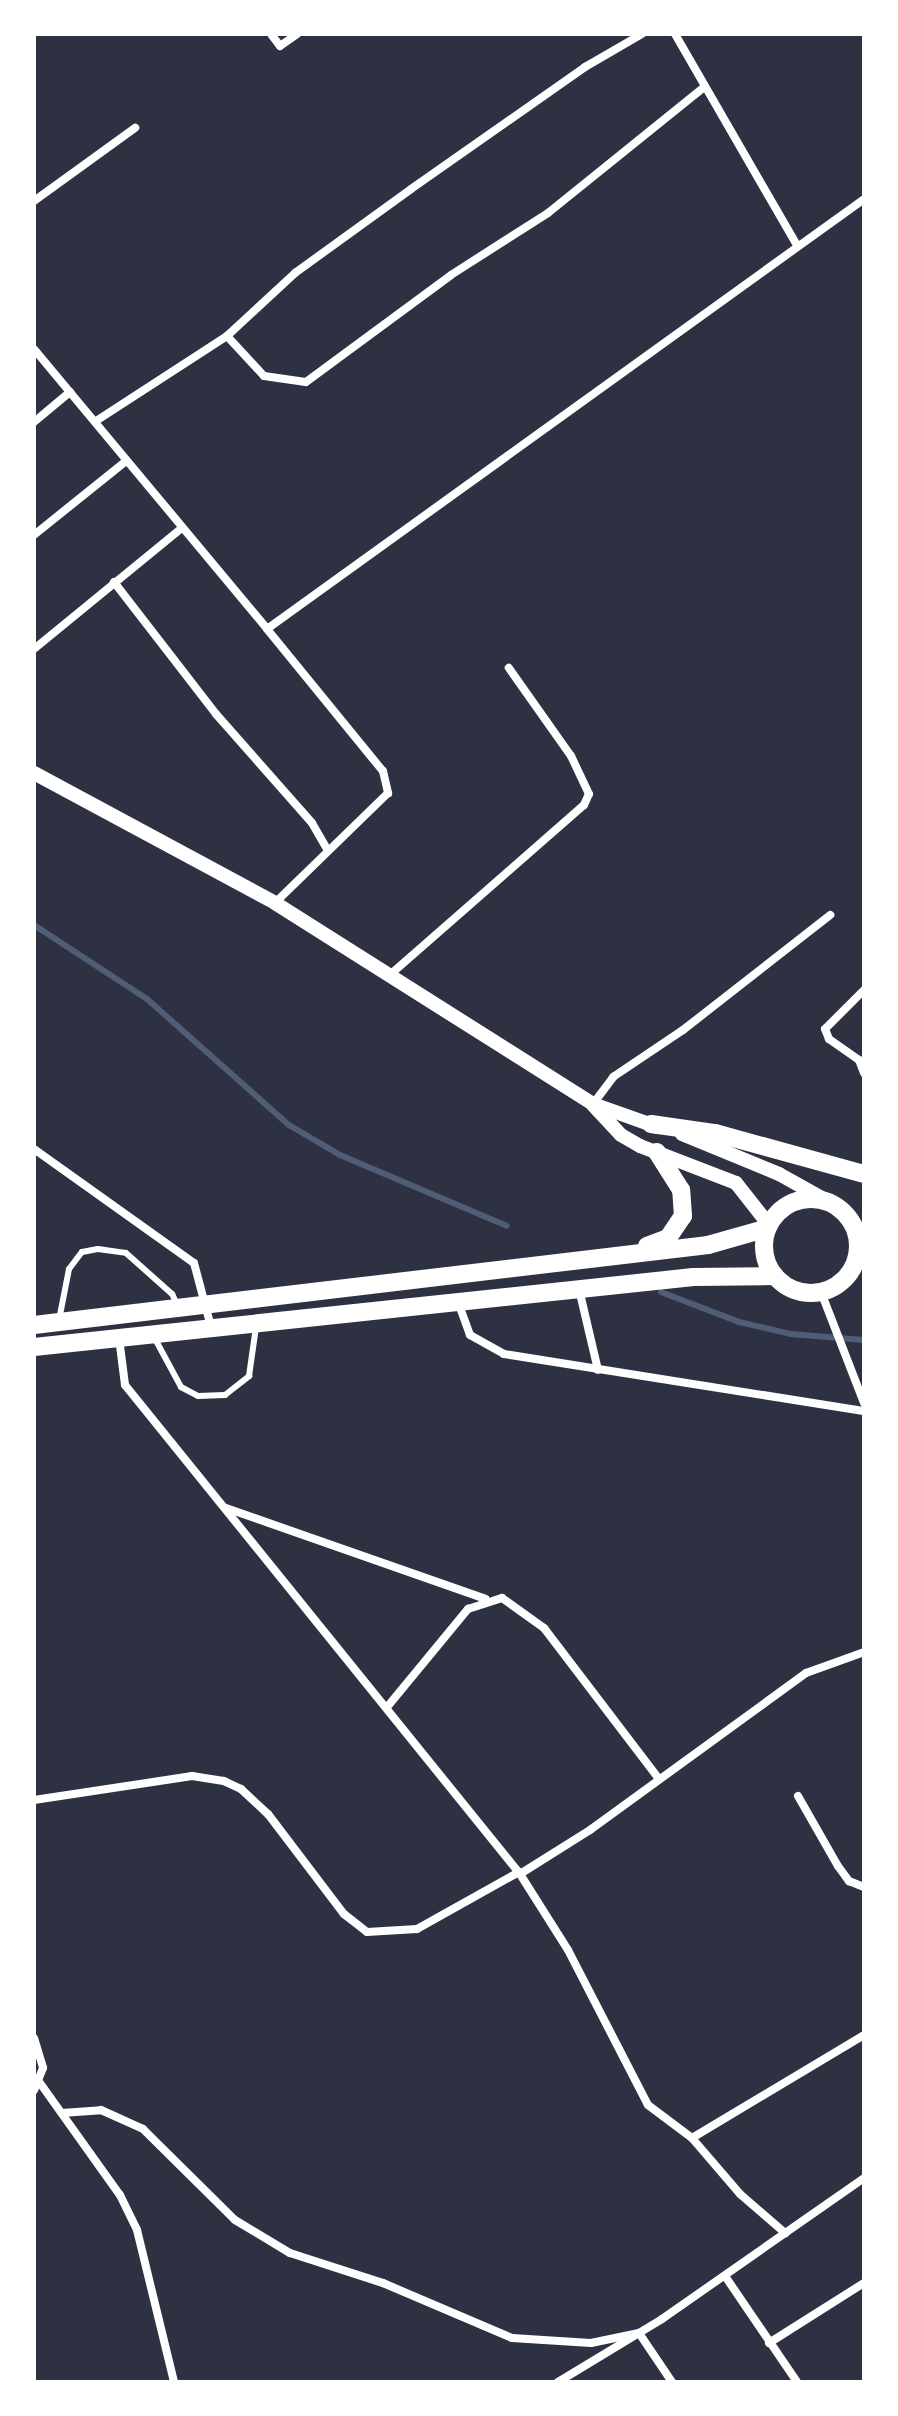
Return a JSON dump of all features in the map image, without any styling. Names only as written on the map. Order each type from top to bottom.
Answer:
[{"type":"main road","points":[[651,1124],[715,1133],[864,1174]]},
{"type":"main road","points":[[622,1254],[668,1238],[683,1216],[681,1190],[657,1152]]},
{"type":"main road","points":[[34,1325],[708,1245],[769,1226],[795,1202],[833,1204],[864,1213]]},
{"type":"main road","points":[[833,1204],[855,1227],[858,1242],[852,1269],[843,1281]]},
{"type":"main road","points":[[769,1226],[765,1253],[775,1276],[796,1290],[821,1292],[864,1271]]},
{"type":"main road","points":[[34,1347],[579,1289],[775,1276]]},
{"type":"street","points":[[271,34],[280,46],[297,34]]},
{"type":"street","points":[[96,421],[227,336],[295,273],[585,67],[642,34]]},
{"type":"street","points":[[675,34],[796,244]]},
{"type":"street","points":[[227,336],[264,376],[306,382],[451,275],[548,213],[704,87]]},
{"type":"street","points":[[34,201],[135,128]]},
{"type":"street","points":[[267,629],[796,244],[864,199]]},
{"type":"street","points":[[34,349],[383,771],[388,793],[275,903]]},
{"type":"street","points":[[34,422],[70,392]]},
{"type":"street","points":[[34,535],[126,461]]},
{"type":"street","points":[[34,649],[182,528]]},
{"type":"street","points":[[114,582],[225,724],[312,823],[328,851]]},
{"type":"street","points":[[392,973],[584,805],[589,794],[587,780],[509,668]]},
{"type":"street","points":[[34,773],[275,903],[392,973],[593,1104],[753,1161],[833,1204]]},
{"type":"street","points":[[593,1104],[613,1077],[683,1030],[830,915]]},
{"type":"street","points":[[864,990],[825,1029],[829,1039],[859,1060],[864,1073]]},
{"type":"street","points":[[593,1104],[621,1135],[736,1183],[769,1226]]},
{"type":"street","points":[[34,1149],[194,1263],[211,1327]]},
{"type":"street","points":[[579,1289],[598,1370]]},
{"type":"street","points":[[821,1292],[864,1403]]},
{"type":"street","points":[[457,1302],[460,1321],[481,1345],[528,1360],[864,1411]]},
{"type":"street","points":[[119,1338],[125,1385],[388,1706],[519,1873],[568,1950],[637,2090],[657,2116],[692,2138],[740,2194],[785,2233]]},
{"type":"street","points":[[225,1508],[486,1599],[502,1598],[520,1607],[544,1628],[659,1779]]},
{"type":"street","points":[[388,1706],[468,1609],[486,1599]]},
{"type":"street","points":[[34,1800],[192,1776],[224,1781],[241,1789],[268,1814],[344,1914],[367,1932],[417,1929],[519,1873],[659,1779],[806,1673],[864,1652]]},
{"type":"street","points":[[798,1796],[838,1866],[849,1881],[864,1887]]},
{"type":"street","points":[[692,2138],[864,2035]]},
{"type":"street","points":[[34,2038],[42,2059],[37,2087],[62,2113],[120,2195],[137,2230],[174,2382]]},
{"type":"street","points":[[62,2113],[118,2114],[143,2129],[216,2204],[257,2236],[437,2305],[487,2330],[558,2344],[639,2333]]},
{"type":"street","points":[[558,2382],[725,2276],[864,2178]]},
{"type":"street","points":[[725,2276],[797,2382]]},
{"type":"street","points":[[769,2343],[864,2283]]},
{"type":"street","points":[[639,2333],[672,2382]]},
{"type":"lane","points":[[59,1322],[69,1269],[82,1252],[98,1249],[126,1253],[146,1268],[180,1309]]},
{"type":"lane","points":[[153,1333],[181,1387],[198,1396],[225,1395],[249,1376],[256,1321]]},
{"type":"waterway","points":[[34,925],[147,999],[289,1125],[340,1155],[507,1226]]},
{"type":"waterway","points":[[661,1292],[739,1322],[791,1334],[864,1340]]}]
